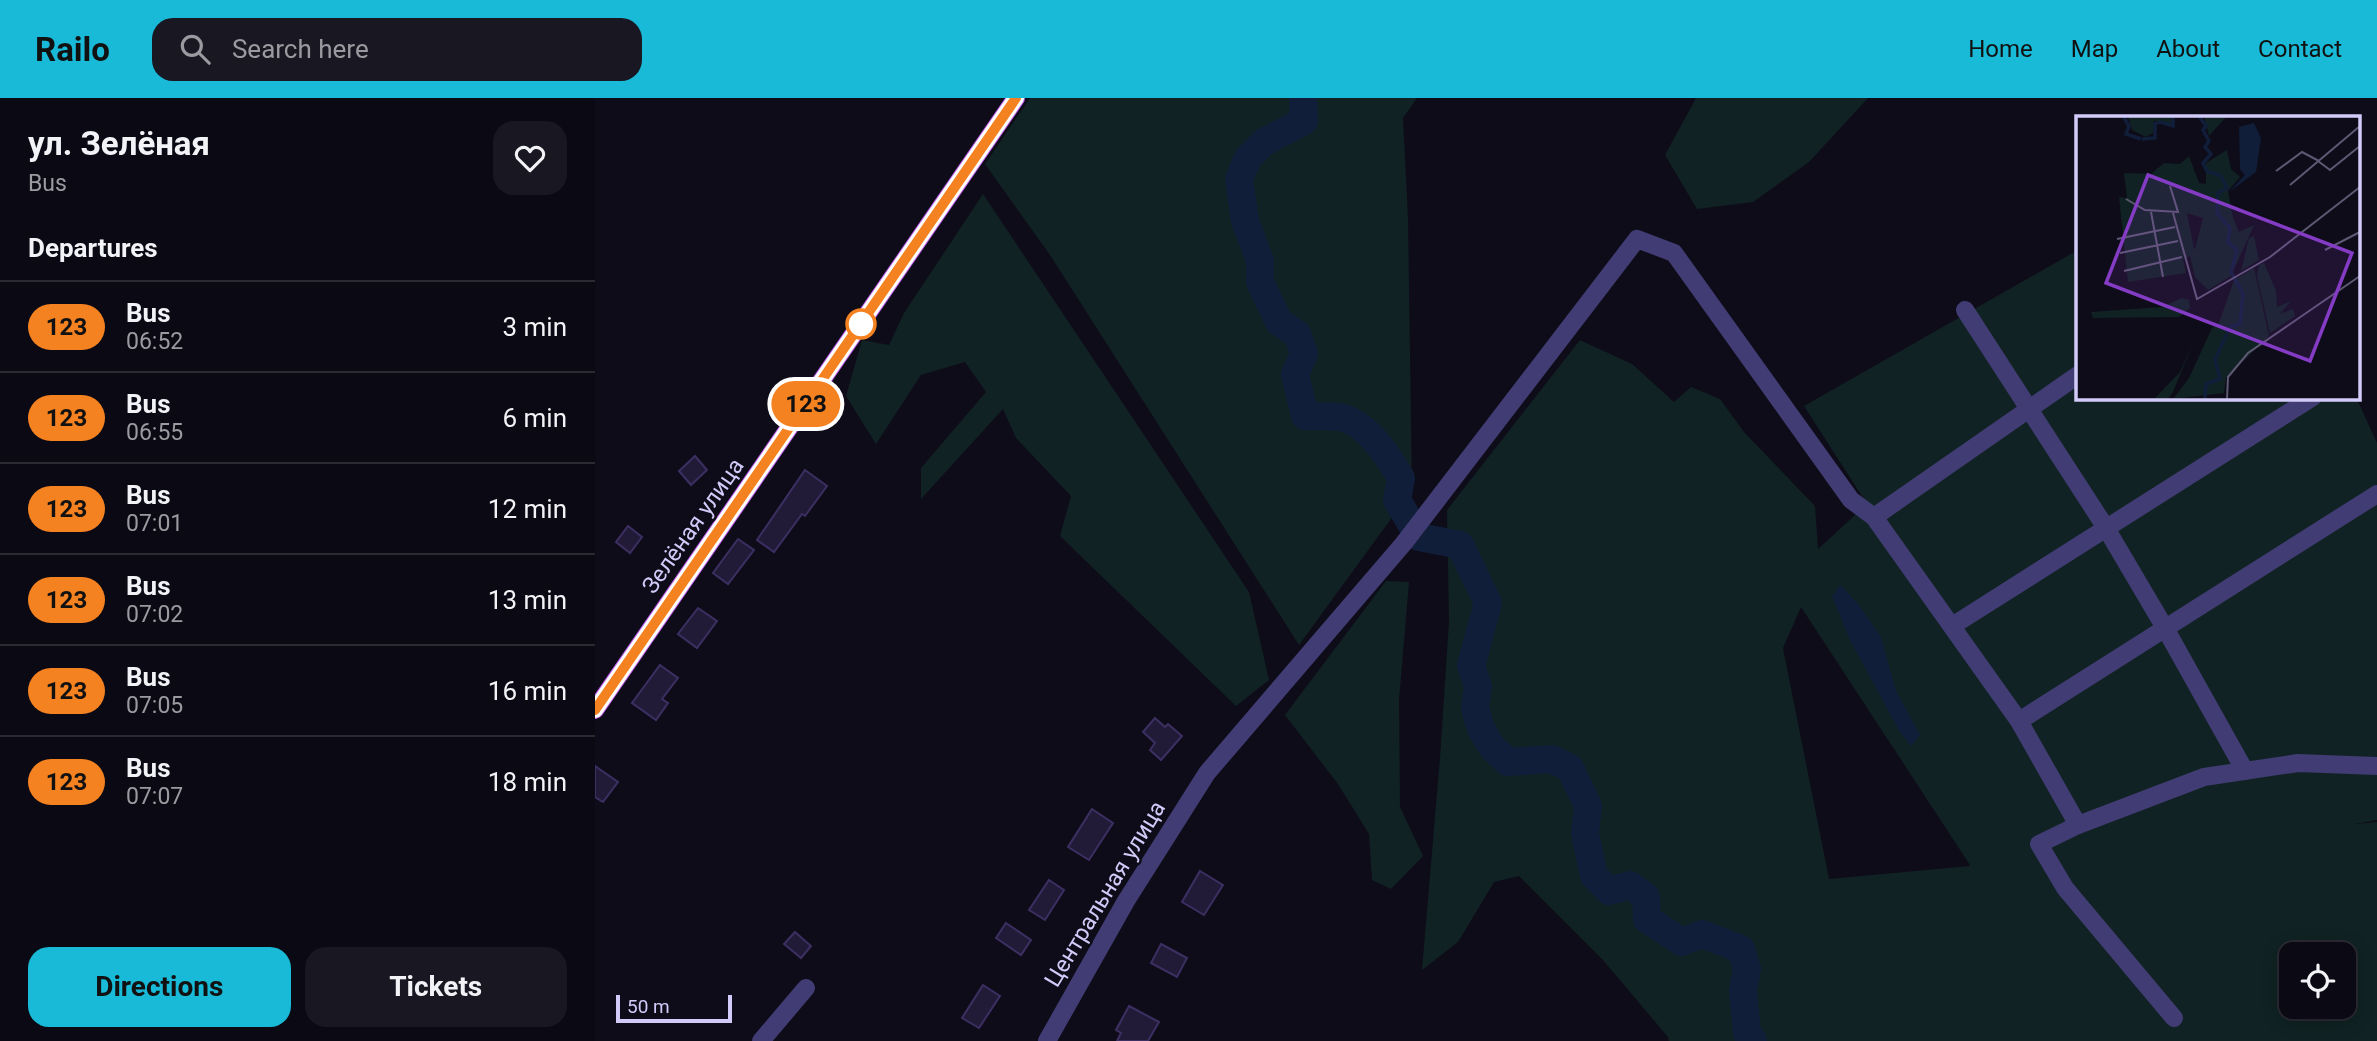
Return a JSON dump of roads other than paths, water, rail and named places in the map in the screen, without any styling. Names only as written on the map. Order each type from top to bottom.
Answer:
[{"type":"main road","name":"Зелёная улица","points":[[595,710],[1016,98]]},
{"type":"street","name":"Центральная улица","points":[[1047,1041],[1126,901],[1207,773],[1404,543],[1637,239],[1674,253],[1851,500],[1874,517]]},
{"type":"street","points":[[1965,310],[2106,528],[2245,771]]},
{"type":"street","points":[[2076,376],[1874,517],[2019,721],[2078,825]]},
{"type":"street","points":[[1952,626],[2310,399]]},
{"type":"street","points":[[2019,721],[2377,494]]},
{"type":"street","points":[[2175,1018],[2065,888],[2039,845],[2078,825],[2204,777],[2298,763],[2377,766]]},
{"type":"street","points":[[761,1041],[806,988]]},
{"type":"water","points":[[1840,585],[1859,605],[1881,637],[1896,691],[1920,735],[1911,746],[1900,732],[1850,640],[1832,596]]},
{"type":"waterway","points":[[1303,98],[1304,121],[1264,142],[1248,158],[1239,179],[1245,221],[1260,261],[1260,282],[1279,322],[1297,334],[1304,354],[1295,374],[1305,416],[1340,417],[1362,428],[1384,452],[1401,478],[1397,500],[1419,537],[1460,545],[1488,603],[1471,666],[1478,686],[1475,708],[1481,729],[1492,747],[1508,762],[1551,759],[1570,768],[1588,806],[1585,833],[1594,876],[1609,891],[1630,885],[1646,897],[1647,919],[1682,942],[1702,934],[1741,949],[1747,969],[1743,991],[1747,1033],[1753,1041]]}]
